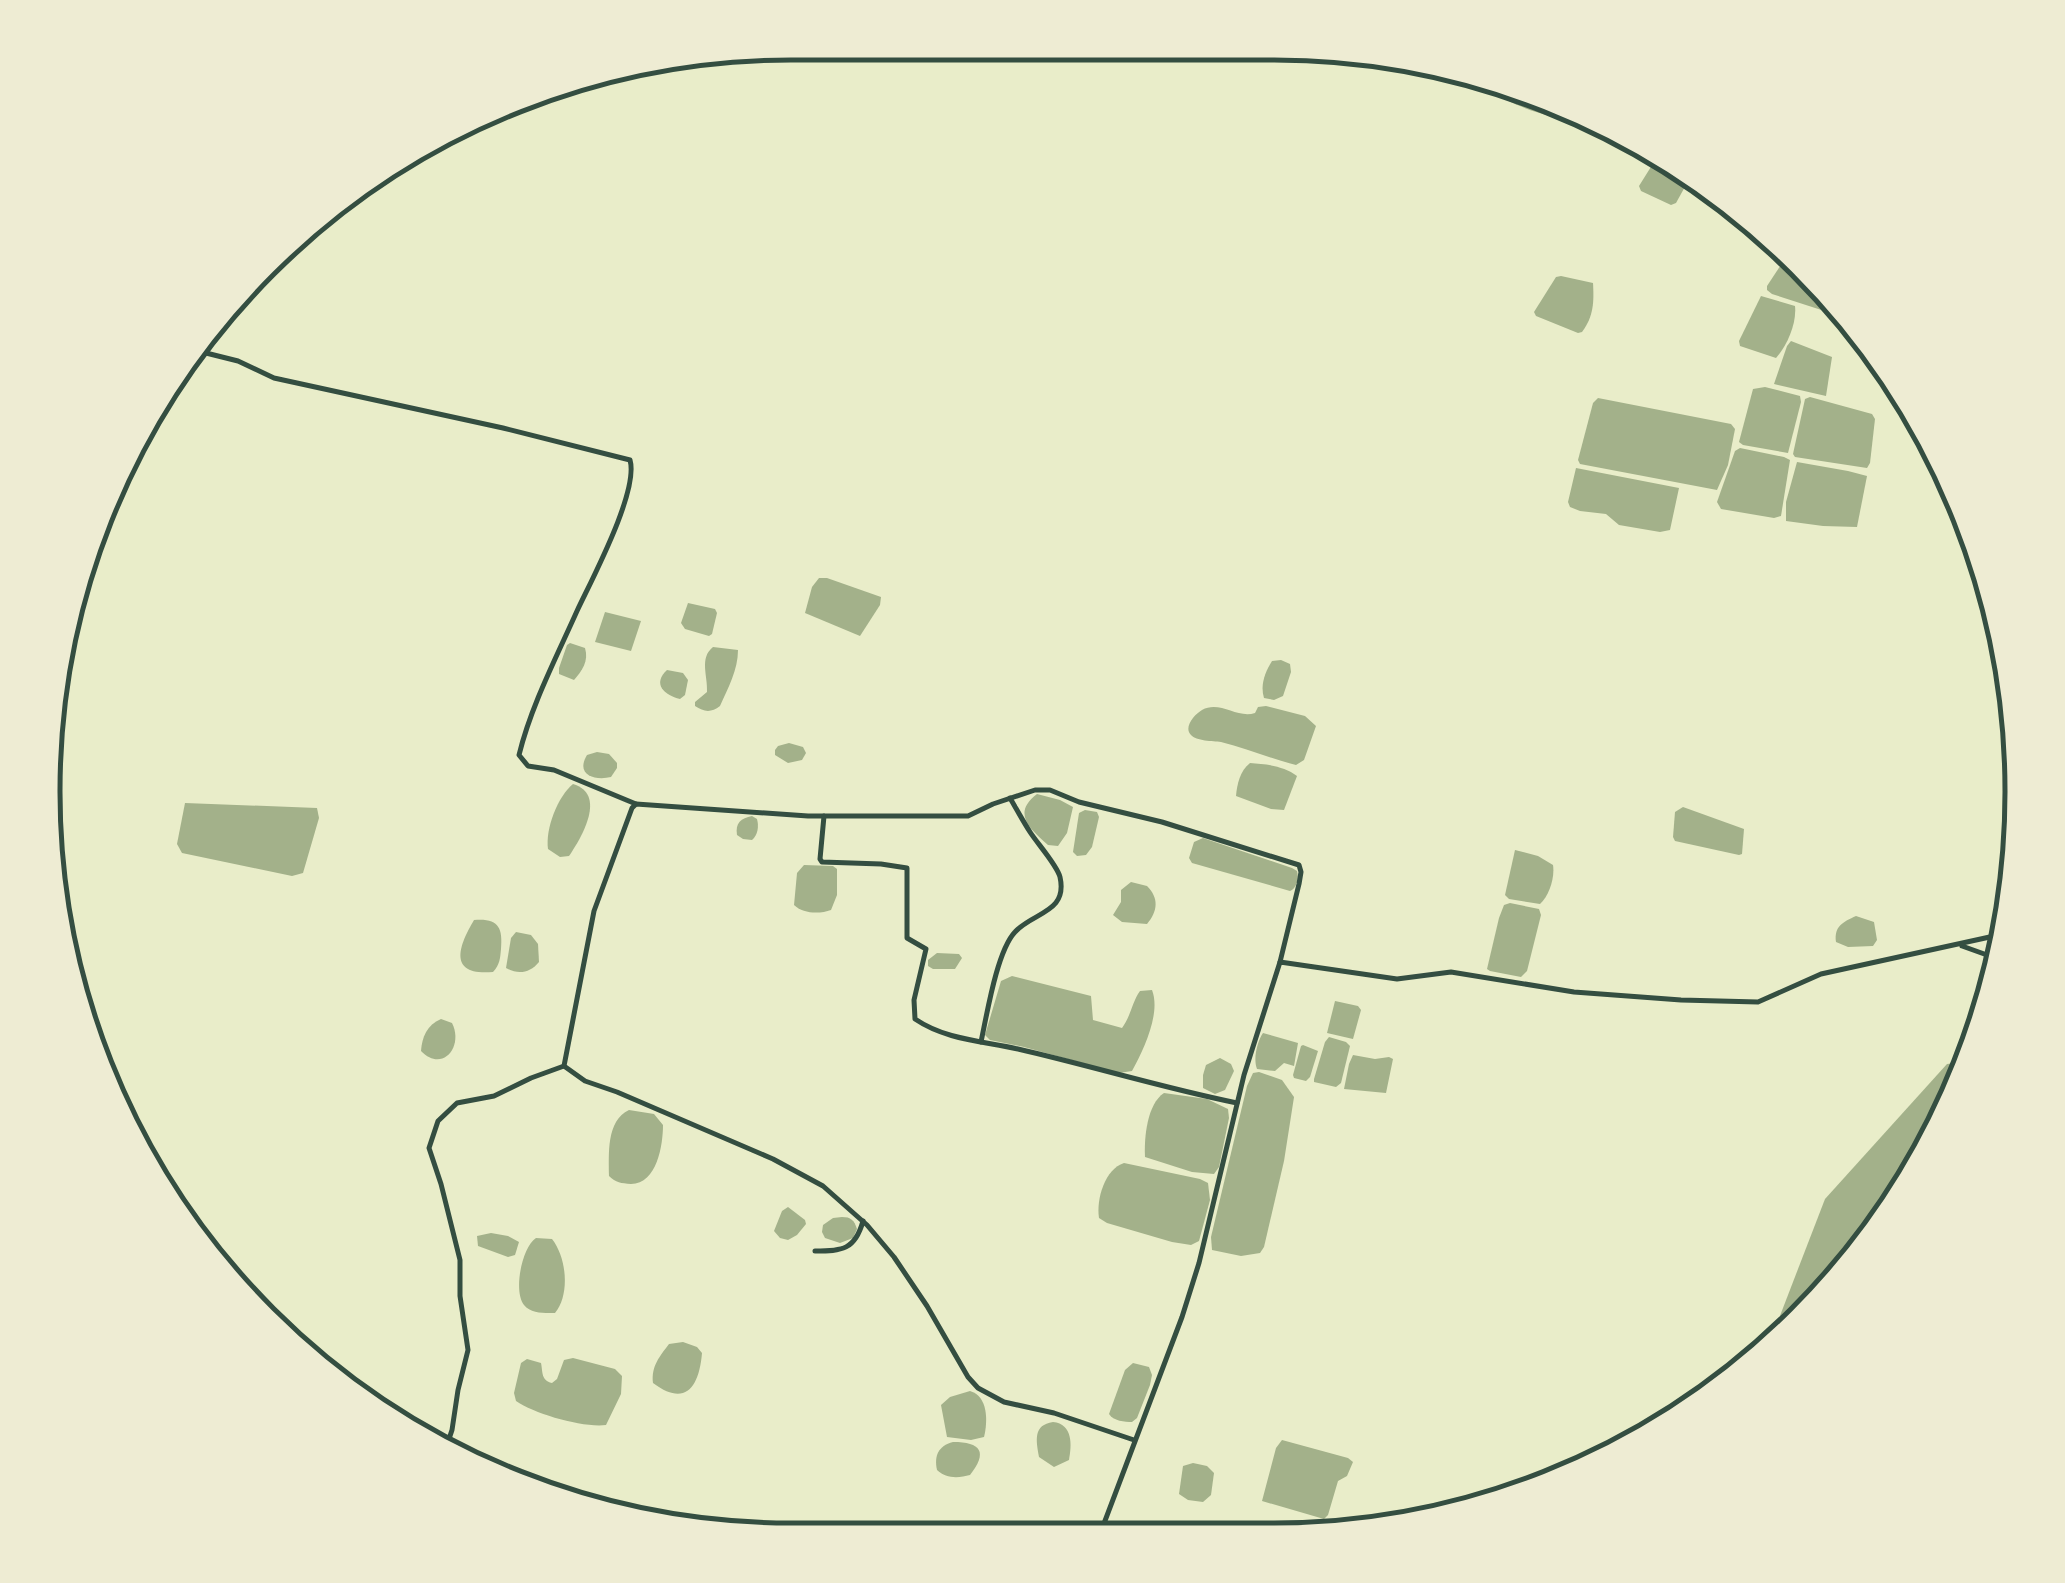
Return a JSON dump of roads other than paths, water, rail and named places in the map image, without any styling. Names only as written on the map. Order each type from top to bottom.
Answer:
[{"type":"street","points":[[206,353],[238,361],[274,378],[630,460],[630,486],[612,533],[524,736],[519,755],[528,766],[554,770],[636,804],[824,816],[968,816],[1035,790],[1050,790],[1299,865],[1299,884],[1280,962],[1244,1075],[1199,1263],[1104,1523]]},
{"type":"street","points":[[981,1042],[1012,934],[1058,901],[1060,876],[1010,798]]},
{"type":"street","points":[[564,1066],[594,910],[636,804]]},
{"type":"street","points":[[824,816],[822,862],[907,868],[907,938],[926,949],[914,1000],[915,1019],[946,1034],[1237,1104]]},
{"type":"street","points":[[1280,962],[1397,979],[1451,972],[1574,992],[1758,1002],[1821,974],[1990,937]]},
{"type":"street","points":[[1959,945],[1986,954]]},
{"type":"street","points":[[564,1066],[585,1081],[773,1158],[823,1186],[863,1222],[912,1282],[978,1388],[1004,1402],[1054,1413],[1134,1440]]},
{"type":"street","points":[[449,1438],[468,1350],[460,1296],[460,1260],[429,1148],[438,1121],[457,1103],[494,1096],[564,1066]]},
{"type":"street","points":[[816,1250],[847,1248],[858,1237],[863,1222]]}]
